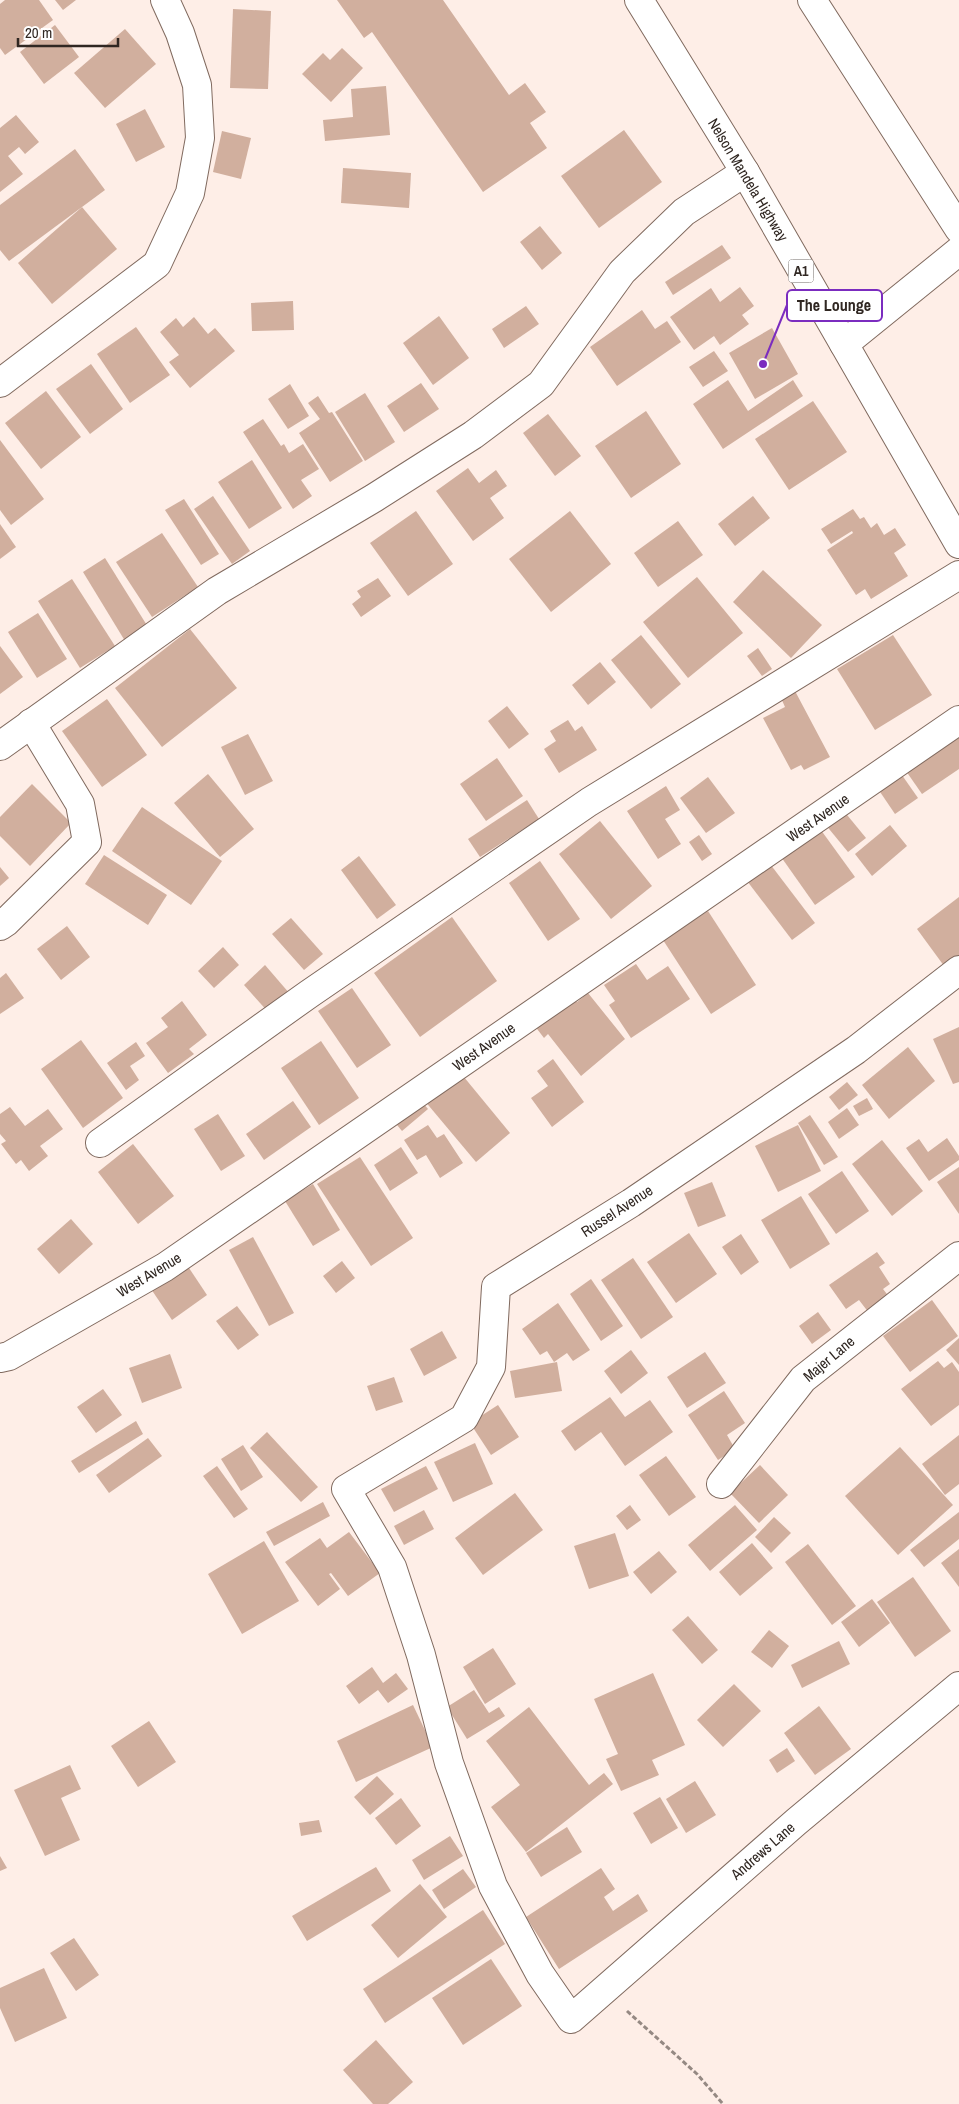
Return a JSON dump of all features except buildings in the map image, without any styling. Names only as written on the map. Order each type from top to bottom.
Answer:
[{"type":"main road","points":[[4,372],[157,264],[190,193],[200,138],[196,84],[180,33],[165,0]]},
{"type":"main road","name":"Nelson Mandela Highway","points":[[640,0],[745,172],[959,544]]},
{"type":"main road","points":[[812,0],[959,229]]},
{"type":"main road","points":[[0,746],[217,591],[374,498],[473,435],[541,384],[622,272],[684,212],[745,172]]},
{"type":"main road","points":[[844,344],[959,252]]},
{"type":"main road","points":[[100,1143],[309,994],[589,802],[959,575]]},
{"type":"main road","name":"West Avenue","points":[[0,1358],[9,1356],[166,1267],[959,720]]},
{"type":"main road","points":[[0,926],[86,842],[80,804],[31,723]]},
{"type":"main road","name":"Russel Avenue","points":[[571,2019],[540,1974],[493,1886],[449,1763],[421,1655],[392,1567],[346,1489],[464,1418],[491,1367],[496,1287],[631,1203],[848,1055],[959,970]]},
{"type":"main road","name":"Majer Lane","points":[[721,1484],[803,1379],[959,1256]]},
{"type":"main road","name":"Andrews Lane","points":[[571,2019],[796,1822],[959,1686]]},
{"type":"path","points":[[604,1991],[696,2074],[723,2104]]},
{"type":"place","name":"The Lounge","points":[[763,364]]}]
